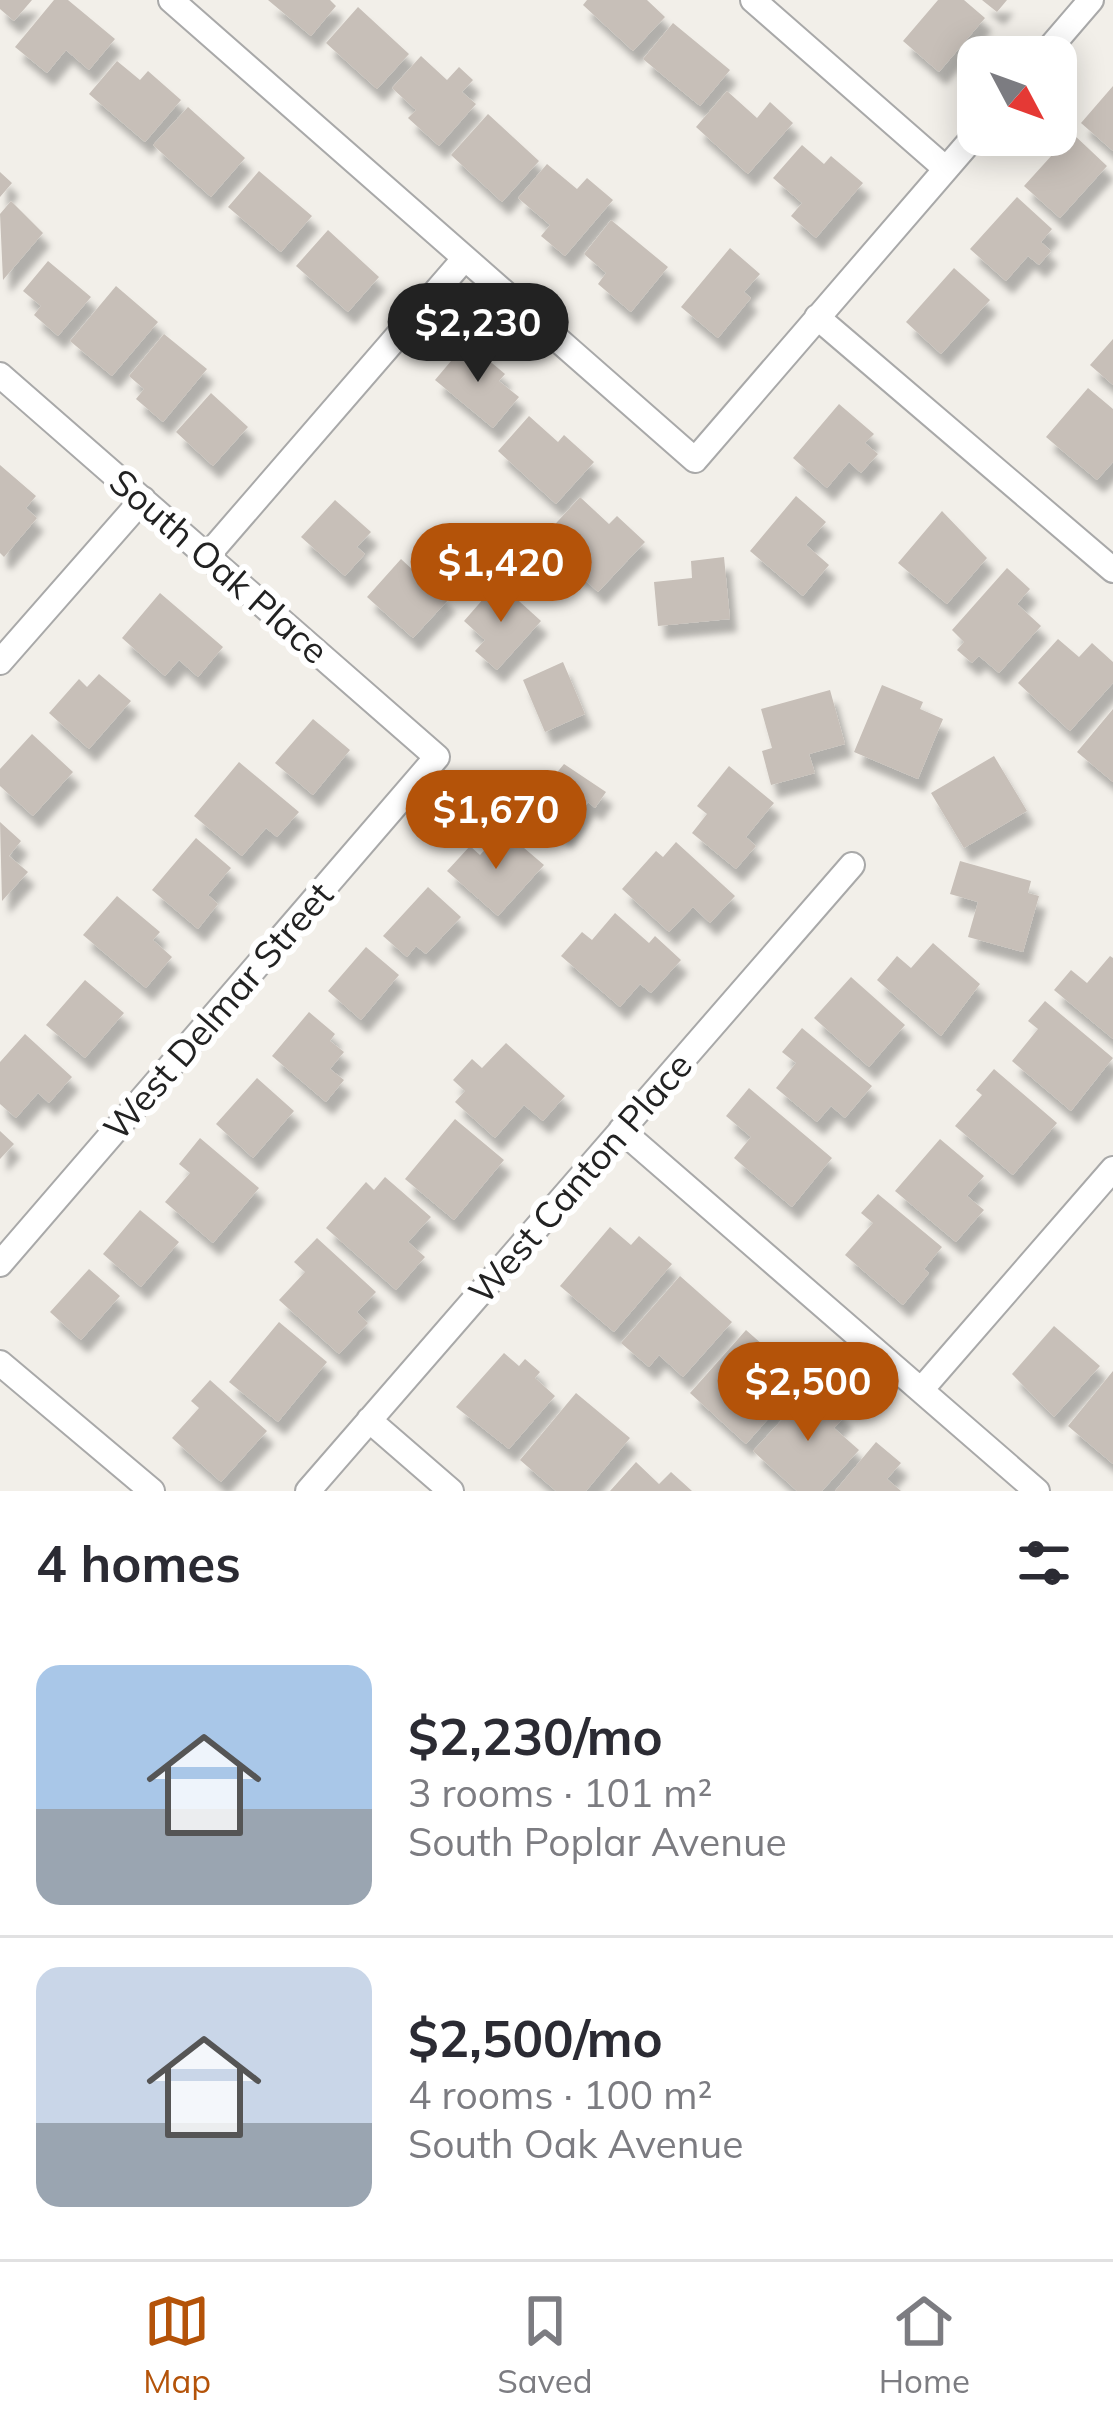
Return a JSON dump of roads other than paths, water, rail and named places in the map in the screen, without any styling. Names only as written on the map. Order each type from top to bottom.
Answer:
[{"type":"street","points":[[171,0],[695,460],[958,156]]},
{"type":"street","points":[[753,0],[946,170]]},
{"type":"street","points":[[1060,36],[1091,0]]},
{"type":"street","points":[[208,555],[465,258]]},
{"type":"street","points":[[817,317],[1111,566]]},
{"type":"street","name":"South Oak Place","points":[[0,375],[437,757]]},
{"type":"street","points":[[0,662],[143,499]]},
{"type":"street","name":"West Delmar Street","points":[[0,1264],[437,757]]},
{"type":"street","name":"West Canton Place","points":[[308,1491],[852,865]]},
{"type":"street","points":[[621,1130],[1037,1491]]},
{"type":"street","points":[[922,1390],[1113,1169]]},
{"type":"street","points":[[0,1363],[152,1491]]},
{"type":"street","points":[[370,1420],[451,1491]]}]
